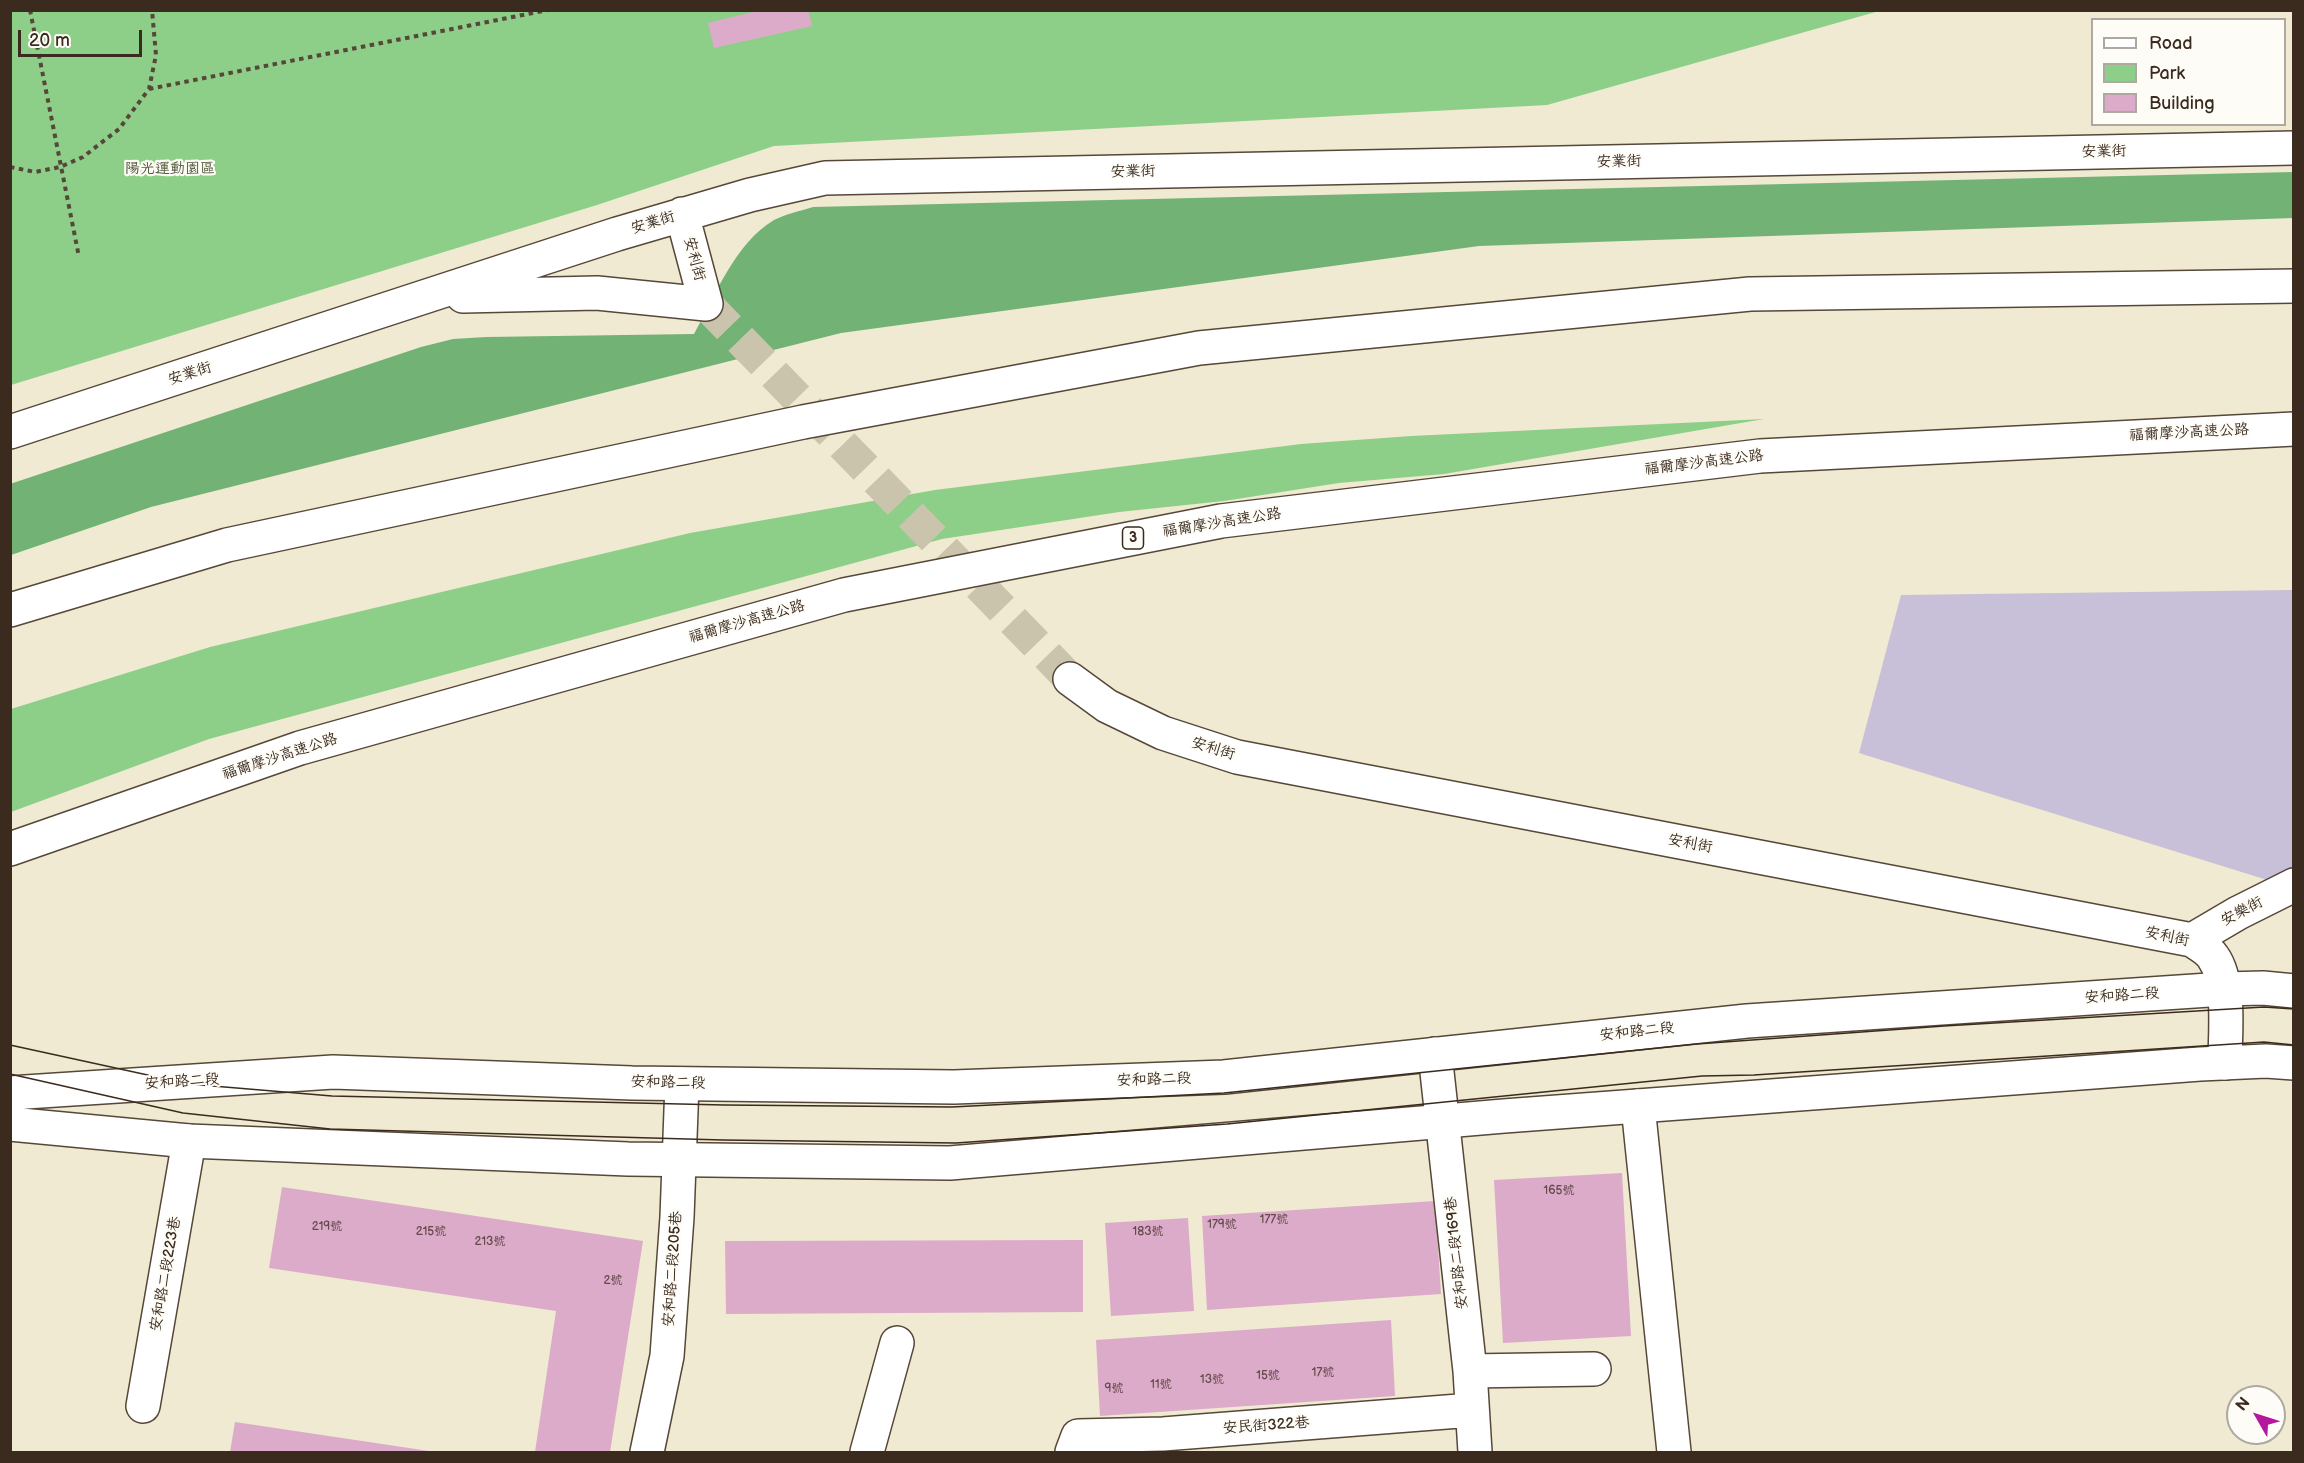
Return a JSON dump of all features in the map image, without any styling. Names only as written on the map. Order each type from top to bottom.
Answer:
[{"type":"main road","name":"安業街","points":[[10,432],[682,214],[750,195],[825,178],[2294,148]]},
{"type":"main road","name":"安利街","points":[[429,297],[597,294],[706,304],[682,214]]},
{"type":"main road","points":[[2259,286],[2294,282]]},
{"type":"main road","points":[[10,610],[227,545],[803,422],[1199,348],[1750,294],[2294,286]]},
{"type":"main road","name":"福爾摩沙高速公路","points":[[10,849],[300,748],[844,595],[1221,521],[1760,456],[2294,429]]},
{"type":"main road","name":"安利街","points":[[1070,679],[1107,706],[1163,733],[1237,757],[2192,940],[2206,949],[2214,958],[2224,989],[2225,1063]]},
{"type":"main road","name":"安樂街","points":[[2192,940],[2294,885]]},
{"type":"main road","name":"安和路二段","points":[[10,1093],[333,1072],[682,1084],[954,1088],[1224,1077],[1748,1021],[2224,989],[2294,990]]},
{"type":"main road","name":"安和路二段169巷","points":[[1435,1054],[1470,1371],[1475,1452]]},
{"type":"main road","points":[[10,1124],[189,1141],[679,1160],[950,1163],[1638,1106],[2225,1063],[2266,1061],[2294,1063]]},
{"type":"main road","name":"安和路二段205巷","points":[[647,1452],[667,1356],[682,1084]]},
{"type":"main road","points":[[1638,1106],[1674,1452]]},
{"type":"main road","name":"安和路二段223巷","points":[[143,1406],[189,1141]]},
{"type":"main road","points":[[867,1452],[897,1343]]},
{"type":"main road","points":[[1470,1371],[1594,1369]]},
{"type":"main road","name":"安民街322巷","points":[[1072,1452],[1078,1436],[1163,1434],[1472,1410]]},
{"type":"path","points":[[30,10],[79,257]]},
{"type":"path","points":[[10,167],[35,172],[60,167],[83,156],[119,129],[149,90],[156,55],[152,10]]},
{"type":"path","points":[[149,90],[548,10]]},
{"type":"shaded area","points":[[2293,590],[2293,888],[1859,753],[1901,595]]},
{"type":"green space","name":"陽光運動園區","points":[[11,11],[1879,11],[1547,105],[774,146],[597,205],[11,385]]},
{"type":"green space","points":[[2293,172],[2293,218],[1479,246],[841,333],[151,507],[11,555],[10,484],[421,347],[453,339],[486,337],[694,334],[727,271],[748,242],[774,220],[813,207]]},
{"type":"green space","points":[[1764,419],[1444,474],[1339,483],[1224,501],[1119,512],[942,539],[209,739],[11,812],[11,709],[210,647],[690,533],[935,490],[1301,444],[1411,436]]},
{"type":"building","points":[[761,10],[808,10],[812,26],[714,48],[708,23]]},
{"type":"building","points":[[1622,1173],[1631,1336],[1503,1343],[1494,1180]]},
{"type":"building","points":[[282,1187],[643,1241],[610,1452],[535,1452],[556,1311],[269,1268]]},
{"type":"building","points":[[1435,1201],[1441,1294],[1207,1310],[1202,1216]]},
{"type":"building","points":[[1188,1218],[1194,1311],[1111,1316],[1105,1223]]},
{"type":"building","points":[[1083,1240],[1083,1312],[726,1314],[725,1241]]},
{"type":"building","points":[[1391,1320],[1395,1396],[1100,1416],[1096,1340]]},
{"type":"building","points":[[235,1422],[429,1451],[429,1452],[230,1452]]},
{"type":"tunnel","points":[[706,304],[1070,679]]},
{"type":"tram line","points":[[10,1045],[189,1084],[332,1096],[724,1105],[952,1107],[1224,1093],[1697,1044],[1944,1026],[2264,1007],[2294,1009]]},
{"type":"tram line","points":[[10,1074],[183,1113],[330,1129],[723,1140],[956,1143],[1227,1124],[1702,1076],[1754,1075],[2264,1042],[2294,1045]]}]
